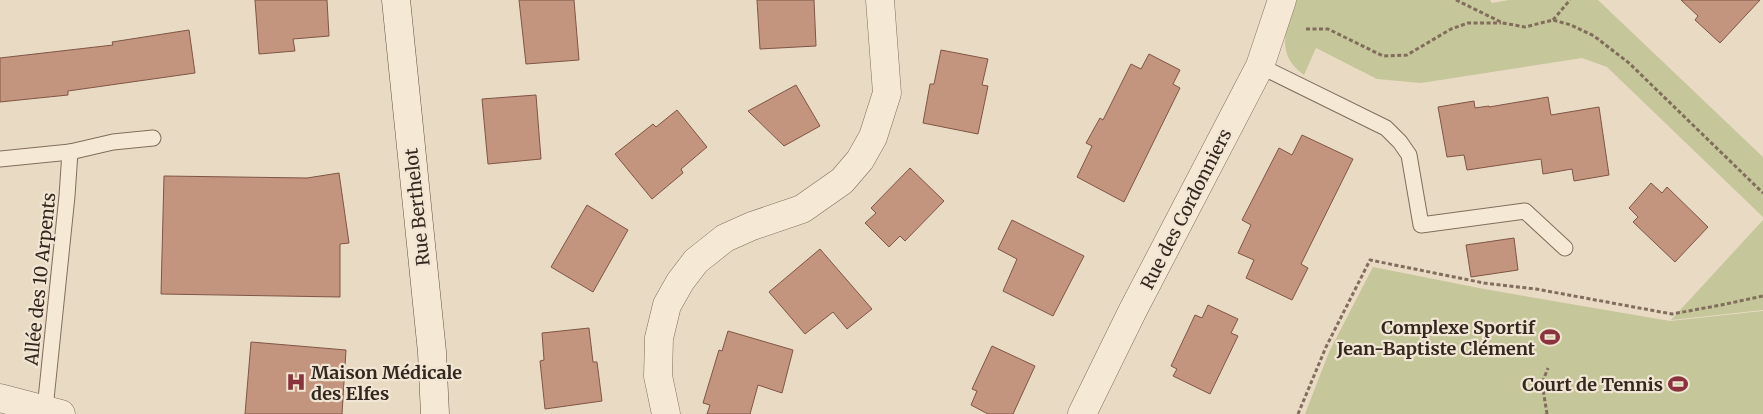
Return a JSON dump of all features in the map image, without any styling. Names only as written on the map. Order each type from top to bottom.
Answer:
[{"type":"street","name":"Rue Berthelot","points":[[396,0],[432,352],[435,414]]},
{"type":"street","points":[[666,414],[658,376],[659,338],[667,305],[680,282],[696,261],[725,238],[752,226],[802,209],[842,182],[860,160],[873,137],[887,93],[880,0]]},
{"type":"street","name":"Rue des Cordonniers","points":[[1082,414],[1133,310],[1260,66],[1282,0]]},
{"type":"street","points":[[0,398],[53,411]]},
{"type":"lane","points":[[1260,66],[1386,128],[1400,142],[1409,155],[1421,225],[1525,211],[1565,248]]},
{"type":"lane","points":[[0,159],[70,152],[112,142],[153,138]]},
{"type":"lane","name":"Allée des 10 Arpents","points":[[53,411],[70,152]]},
{"type":"path","points":[[1456,0],[1503,22],[1525,27],[1552,20],[1571,25],[1594,36],[1629,63],[1763,193]]},
{"type":"path","points":[[1552,20],[1570,0]]},
{"type":"path","points":[[1303,29],[1328,29],[1383,56],[1407,55],[1451,29],[1468,23],[1503,22]]},
{"type":"path","points":[[1298,414],[1326,347],[1370,260],[1474,281],[1536,289],[1672,314],[1763,296]]},
{"type":"path","points":[[1547,414],[1542,383],[1548,368]]},
{"type":"green space","points":[[1297,0],[1490,0],[1492,3],[1509,0],[1598,0],[1763,157],[1763,217],[1607,67],[1582,58],[1421,83],[1377,79],[1316,48],[1304,75],[1289,58],[1285,40],[1289,20]]},
{"type":"green space","points":[[1763,220],[1763,310],[1671,320]]},
{"type":"green space","name":"Complexe Sportif Jean-Baptiste Clément","points":[[1373,267],[1484,289],[1670,321],[1763,311],[1763,414],[1305,414],[1329,352]]},
{"type":"building","points":[[255,0],[327,0],[329,36],[293,39],[295,51],[259,54]]},
{"type":"building","points":[[519,0],[574,0],[579,60],[526,64]]},
{"type":"building","points":[[757,0],[814,0],[816,46],[760,49]]},
{"type":"building","points":[[1681,0],[1760,0],[1720,43],[1695,20],[1698,16]]},
{"type":"building","points":[[189,30],[195,73],[68,91],[68,95],[0,102],[0,58],[113,45],[112,42]]},
{"type":"building","points":[[941,50],[988,59],[982,85],[988,86],[978,134],[923,123],[930,84],[934,84]]},
{"type":"building","points":[[1149,54],[1180,70],[1173,84],[1180,88],[1124,202],[1077,177],[1092,146],[1086,143],[1100,118],[1103,120],[1131,64],[1141,69]]},
{"type":"building","points":[[796,85],[820,126],[784,146],[748,111]]},
{"type":"building","points":[[536,95],[541,159],[488,164],[482,99]]},
{"type":"building","points":[[1548,97],[1551,115],[1599,107],[1609,175],[1574,181],[1572,169],[1543,174],[1541,159],[1467,170],[1464,155],[1447,157],[1438,107],[1474,101],[1475,108],[1489,107]]},
{"type":"building","points":[[677,110],[707,147],[681,169],[683,173],[652,199],[615,154],[653,124],[656,127]]},
{"type":"building","points":[[1302,135],[1353,159],[1301,264],[1308,268],[1292,300],[1246,278],[1254,260],[1238,253],[1251,225],[1242,220],[1279,148],[1292,155]]},
{"type":"building","points":[[910,168],[944,201],[905,241],[900,236],[889,247],[865,223],[876,213],[871,208]]},
{"type":"building","points":[[339,173],[349,243],[340,244],[340,297],[161,294],[164,176],[307,178]]},
{"type":"building","points":[[1651,183],[1662,193],[1667,187],[1708,227],[1675,262],[1633,222],[1638,217],[1629,208]]},
{"type":"building","points":[[587,205],[628,230],[593,292],[551,267]]},
{"type":"building","points":[[1012,220],[1084,256],[1053,316],[1003,291],[1017,259],[998,249]]},
{"type":"building","points":[[1514,238],[1518,270],[1471,277],[1466,245]]},
{"type":"building","points":[[820,249],[872,309],[847,329],[833,312],[805,334],[769,292]]},
{"type":"building","points":[[1208,305],[1238,319],[1231,333],[1238,336],[1210,394],[1173,376],[1177,369],[1171,366],[1195,315],[1202,318]]},
{"type":"building","points":[[589,328],[593,362],[597,362],[602,401],[545,409],[540,361],[544,360],[542,333]]},
{"type":"building","points":[[728,331],[793,350],[782,393],[758,385],[750,414],[707,414],[710,405],[703,403],[719,350],[722,351]]},
{"type":"building","name":"Maison Médicale des Elfes","points":[[251,342],[346,350],[342,414],[245,414]]},
{"type":"building","points":[[992,346],[1035,366],[1013,414],[988,414],[971,405],[977,391],[972,389]]},
{"type":"place","name":"Complexe Sportif Jean-Baptiste Clément","points":[[1550,337]]},
{"type":"place","name":"Maison Médicale des Elfes","points":[[296,382]]},
{"type":"place","name":"Court de Tennis","points":[[1678,384]]}]
